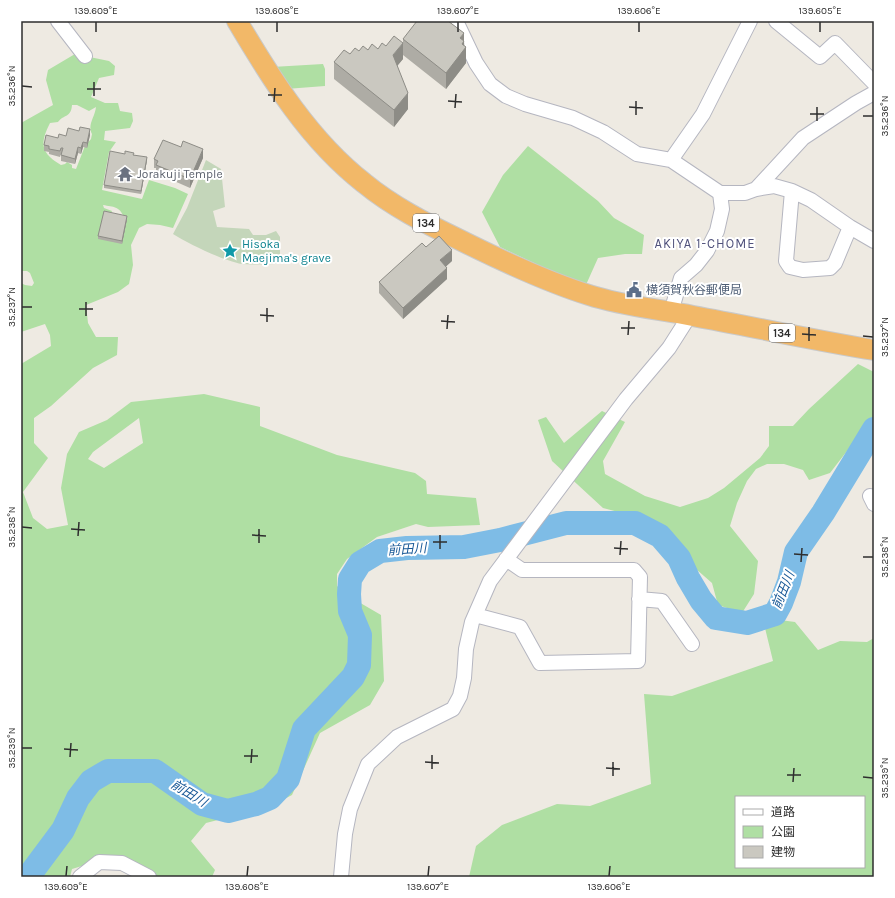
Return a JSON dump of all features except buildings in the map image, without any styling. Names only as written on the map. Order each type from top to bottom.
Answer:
[{"type":"highway","name":"134","points":[[237,21],[264,66],[301,119],[328,150],[364,184],[398,208],[419,219],[492,256],[554,282],[588,295],[612,302],[690,315],[874,350]]},
{"type":"street","points":[[58,21],[85,56]]},
{"type":"street","points":[[456,21],[476,63],[490,84],[506,96],[525,104],[572,118],[603,132],[637,154],[671,160],[720,193],[745,193],[756,189],[774,186],[792,191],[810,200],[874,241]]},
{"type":"street","points":[[776,21],[820,56],[835,43],[874,83]]},
{"type":"street","points":[[671,160],[704,114],[747,22]]},
{"type":"street","points":[[756,189],[803,138],[874,93]]},
{"type":"street","points":[[792,191],[786,261],[790,268],[803,270],[830,268],[835,263],[850,227]]},
{"type":"street","points":[[670,312],[681,278],[696,265],[707,251],[717,231],[722,209],[720,193]]},
{"type":"street","points":[[341,877],[345,834],[350,809],[368,764],[397,737],[453,708],[460,696],[464,678],[466,649],[472,622],[490,581],[534,520],[578,465],[626,399],[669,348],[690,315]]},
{"type":"street","points":[[475,615],[520,627],[540,664],[638,661],[640,576],[634,570],[522,570],[506,559]]},
{"type":"street","points":[[639,599],[662,601],[692,644]]},
{"type":"street","points":[[80,877],[99,862],[122,864],[149,877]]},
{"type":"green space","points":[[75,54],[109,61],[115,66],[114,75],[99,78],[91,97],[105,103],[118,103],[120,111],[132,113],[133,121],[130,128],[105,131],[104,140],[116,142],[109,152],[102,190],[142,199],[149,180],[175,188],[188,194],[173,228],[147,224],[139,228],[131,245],[133,265],[129,284],[118,292],[86,305],[88,323],[96,337],[118,337],[117,355],[93,368],[51,406],[34,418],[34,443],[48,458],[23,492],[33,518],[47,529],[68,525],[61,488],[67,454],[79,432],[107,420],[131,402],[204,394],[260,407],[260,426],[337,455],[415,473],[426,481],[427,494],[476,498],[480,525],[428,527],[416,524],[377,537],[347,559],[337,574],[337,586],[357,601],[381,615],[384,681],[370,705],[320,733],[292,795],[269,807],[206,823],[191,841],[215,870],[212,877],[154,877],[152,873],[118,855],[72,869],[70,877],[21,877],[21,364],[51,346],[50,335],[45,324],[21,332],[21,283],[32,286],[34,283],[30,273],[27,271],[21,271],[21,123],[53,105],[46,80],[48,70]],"holes":[[[72,105],[77,105],[89,111],[96,107],[90,127],[92,134],[91,139],[85,146],[76,169],[72,168],[72,165],[67,162],[61,165],[54,161],[46,152],[44,147],[45,136],[50,123],[58,122],[69,114]],[[103,205],[116,208],[124,217],[111,214],[112,211],[104,208]],[[139,418],[143,443],[104,468],[88,459],[93,452]]]},
{"type":"green space","points":[[323,64],[325,69],[325,86],[286,89],[272,67]]},
{"type":"green space","points":[[528,146],[598,201],[614,218],[644,235],[642,254],[625,254],[598,258],[585,287],[500,247],[482,212],[503,175]]},
{"type":"green space","points":[[206,160],[221,169],[225,207],[213,211],[217,227],[249,229],[253,235],[266,235],[276,231],[280,237],[280,260],[276,264],[242,264],[235,262],[207,252],[173,234],[187,208]]},
{"type":"green space","points":[[858,364],[874,372],[874,416],[830,473],[809,480],[803,470],[784,464],[767,464],[756,469],[747,481],[737,503],[730,526],[758,561],[754,594],[742,613],[718,605],[712,583],[696,569],[653,521],[603,508],[552,461],[538,420],[546,417],[564,443],[602,411],[625,422],[603,461],[605,474],[645,496],[680,507],[708,498],[724,488],[760,458],[769,446],[769,426],[793,426],[809,409]]},
{"type":"green space","points":[[780,620],[795,622],[818,650],[840,641],[867,642],[874,638],[874,877],[469,877],[476,846],[502,825],[557,804],[590,806],[651,784],[644,694],[672,696],[773,661],[765,628]]},
{"type":"waterway","name":"前田川","points":[[28,877],[63,830],[78,798],[91,781],[108,771],[155,771],[202,804],[228,811],[256,804],[270,798],[288,779],[304,729],[353,677],[359,665],[360,635],[350,611],[350,579],[360,563],[380,551],[407,548],[464,547],[500,540],[566,523],[635,523],[660,536],[679,558],[688,578],[701,600],[716,618],[747,623],[775,614],[789,582],[796,552],[823,513],[874,429]]},
{"type":"place","name":"Jorakuji Temple","points":[[125,174]]},
{"type":"place","name":"Hisoka Maejima's grave","points":[[230,251]]},
{"type":"place","name":"横須賀秋谷郵便局","points":[[634,290]]},
{"type":"district","name":"AKIYA 1-CHOME","points":[[705,243]]}]
